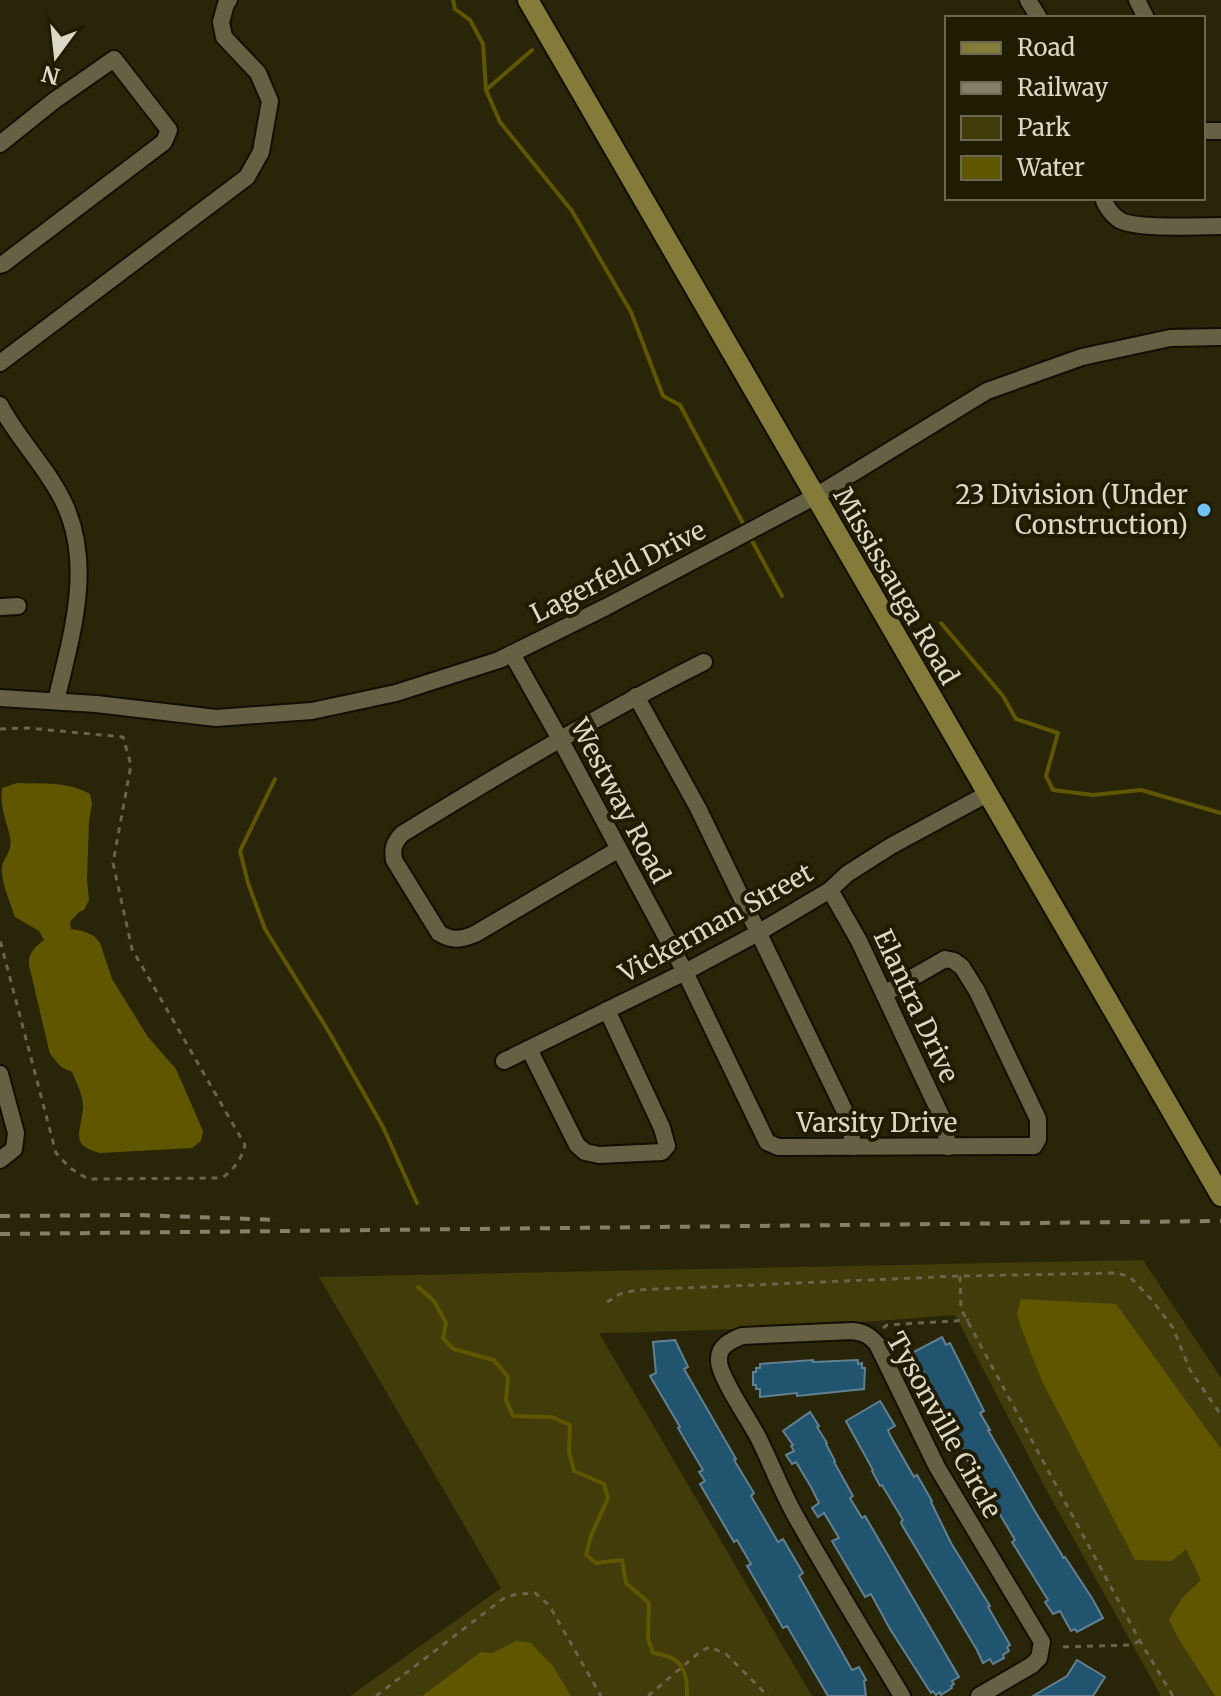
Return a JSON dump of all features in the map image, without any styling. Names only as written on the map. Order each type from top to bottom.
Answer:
[{"type":"main road","name":"Mississauga Road","points":[[528,0],[1221,1196]]},
{"type":"street","points":[[0,363],[247,177],[261,152],[270,101],[258,73],[224,37],[221,22],[229,0]]},
{"type":"street","points":[[0,144],[114,59],[169,130],[164,142],[0,265]]},
{"type":"street","points":[[1103,200],[1119,220],[1135,225],[1221,226]]},
{"type":"street","name":"Lagerfeld Drive","points":[[0,698],[96,704],[216,718],[312,711],[396,693],[499,660],[606,607],[814,497],[987,391],[1082,357],[1170,338],[1221,337]]},
{"type":"street","points":[[0,405],[64,503],[76,537],[79,572],[76,611],[56,701]]},
{"type":"street","points":[[0,607],[18,606]]},
{"type":"street","name":"Westway Road","points":[[512,654],[685,972]]},
{"type":"street","points":[[619,849],[464,939],[447,938],[439,933],[394,860],[392,849],[402,834],[560,739],[704,662]]},
{"type":"street","points":[[636,696],[698,808],[850,1122],[853,1147]]},
{"type":"street","name":"Vickerman Street","points":[[504,1061],[758,933],[830,890],[847,874],[891,846],[987,794]]},
{"type":"street","name":"Elantra Drive","points":[[830,890],[859,941],[944,1122],[948,1147]]},
{"type":"street","name":"Varsity Drive","points":[[685,972],[767,1142],[778,1147],[1034,1146],[1038,1139],[1038,1119],[977,991],[962,967],[945,959],[884,994]]},
{"type":"street","points":[[529,1049],[577,1145],[585,1152],[599,1155],[662,1152],[667,1146],[662,1128],[607,1010]]},
{"type":"street","points":[[0,1074],[16,1133],[14,1149],[0,1160]]},
{"type":"street","name":"Tysonville Circle","points":[[902,1696],[794,1514],[724,1376],[719,1355],[731,1340],[742,1336],[852,1331],[862,1332],[877,1344],[937,1467],[1042,1642],[1039,1658],[1032,1665],[979,1696]]},
{"type":"path","points":[[0,729],[28,728],[123,737],[131,765],[113,863],[132,949],[245,1145],[233,1170],[222,1178],[88,1179],[70,1168],[56,1153],[0,940]]},
{"type":"path","points":[[607,1302],[620,1294],[636,1290],[960,1276],[1117,1273],[1130,1277],[1173,1328],[1190,1370],[1221,1415]]},
{"type":"path","points":[[960,1276],[961,1309],[1140,1641],[1173,1696]]},
{"type":"path","points":[[883,1328],[887,1325],[969,1320]]},
{"type":"path","points":[[376,1696],[504,1598],[535,1593],[549,1605],[601,1696]]},
{"type":"path","points":[[1063,1647],[1130,1645],[1140,1641]]},
{"type":"path","points":[[648,1696],[701,1651],[710,1647],[726,1654],[768,1696]]},
{"type":"green space","points":[[1143,1260],[1221,1378],[1221,1696],[1161,1696],[1042,1482],[955,1315],[777,1327],[599,1333],[812,1696],[350,1696],[501,1588],[319,1277]]},
{"type":"water","points":[[17,783],[63,785],[90,794],[89,900],[84,910],[70,922],[71,929],[94,936],[100,943],[112,979],[148,1037],[176,1069],[203,1131],[201,1141],[192,1148],[100,1153],[80,1142],[81,1094],[72,1072],[61,1067],[50,1054],[29,965],[33,951],[44,940],[39,931],[15,917],[3,878],[2,867],[11,842],[2,788]]},
{"type":"water","points":[[1021,1299],[1116,1304],[1221,1449],[1221,1696],[1215,1696],[1169,1619],[1182,1598],[1201,1580],[1186,1549],[1172,1561],[1135,1560],[1042,1381],[1020,1325],[1017,1313]]},
{"type":"water","points":[[516,1641],[531,1643],[553,1666],[571,1696],[422,1696],[481,1652],[492,1653]]},
{"type":"building","points":[[942,1337],[946,1345],[950,1343],[984,1411],[980,1413],[988,1430],[1063,1558],[1103,1618],[1077,1632],[1075,1629],[1071,1631],[1060,1611],[1053,1614],[1045,1602],[1048,1600],[1012,1542],[1015,1540],[965,1456],[960,1458],[954,1447],[947,1428],[950,1427],[938,1402],[928,1384],[923,1386],[918,1376],[925,1372],[917,1373],[908,1355]]},
{"type":"building","points":[[675,1340],[688,1367],[684,1369],[754,1493],[751,1496],[778,1542],[783,1539],[803,1573],[799,1576],[852,1670],[859,1667],[866,1680],[866,1696],[828,1696],[787,1626],[783,1628],[747,1566],[751,1564],[737,1540],[734,1542],[700,1484],[705,1481],[699,1472],[703,1470],[650,1376],[656,1373],[653,1342]]},
{"type":"building","points":[[858,1360],[858,1364],[862,1363],[862,1368],[865,1368],[864,1389],[760,1397],[760,1389],[753,1385],[753,1372],[760,1368],[760,1364]]},
{"type":"building","points":[[880,1401],[895,1426],[888,1430],[890,1435],[932,1501],[951,1543],[1010,1645],[1004,1658],[993,1664],[990,1659],[983,1663],[902,1525],[903,1520],[880,1486],[846,1421]]},
{"type":"building","points":[[810,1412],[853,1496],[850,1498],[862,1518],[865,1516],[959,1677],[952,1681],[952,1688],[941,1695],[940,1692],[936,1695],[933,1691],[931,1693],[871,1594],[865,1597],[832,1541],[839,1538],[824,1513],[818,1517],[812,1508],[819,1503],[811,1487],[796,1462],[792,1464],[786,1455],[794,1451],[783,1431]]},
{"type":"building","points":[[1077,1660],[1105,1677],[1093,1696],[1033,1696],[1067,1676]]},
{"type":"waterway","points":[[453,0],[455,9],[470,20],[483,44],[486,90],[500,122],[572,211],[631,312],[663,396],[680,405],[746,529]]},
{"type":"waterway","points":[[486,90],[532,50]]},
{"type":"waterway","points":[[750,537],[782,596]]},
{"type":"waterway","points":[[941,623],[1003,696],[1016,719],[1058,733],[1046,776],[1053,790],[1093,795],[1141,790],[1221,813]]},
{"type":"waterway","points":[[275,779],[240,851],[248,883],[265,929],[383,1127],[417,1203]]},
{"type":"waterway","points":[[418,1287],[434,1301],[446,1323],[443,1338],[453,1349],[494,1360],[508,1377],[506,1400],[513,1416],[552,1417],[570,1425],[569,1452],[574,1471],[604,1484],[608,1498],[586,1555],[596,1563],[622,1560],[626,1583],[649,1603],[648,1639],[653,1653],[670,1657],[681,1666],[687,1696]]},
{"type":"railway","points":[[0,1216],[137,1215],[280,1220]]},
{"type":"railway","points":[[0,1234],[1221,1221]]},
{"type":"place","name":"23 Division (Under Construction)","points":[[1204,510]]}]
